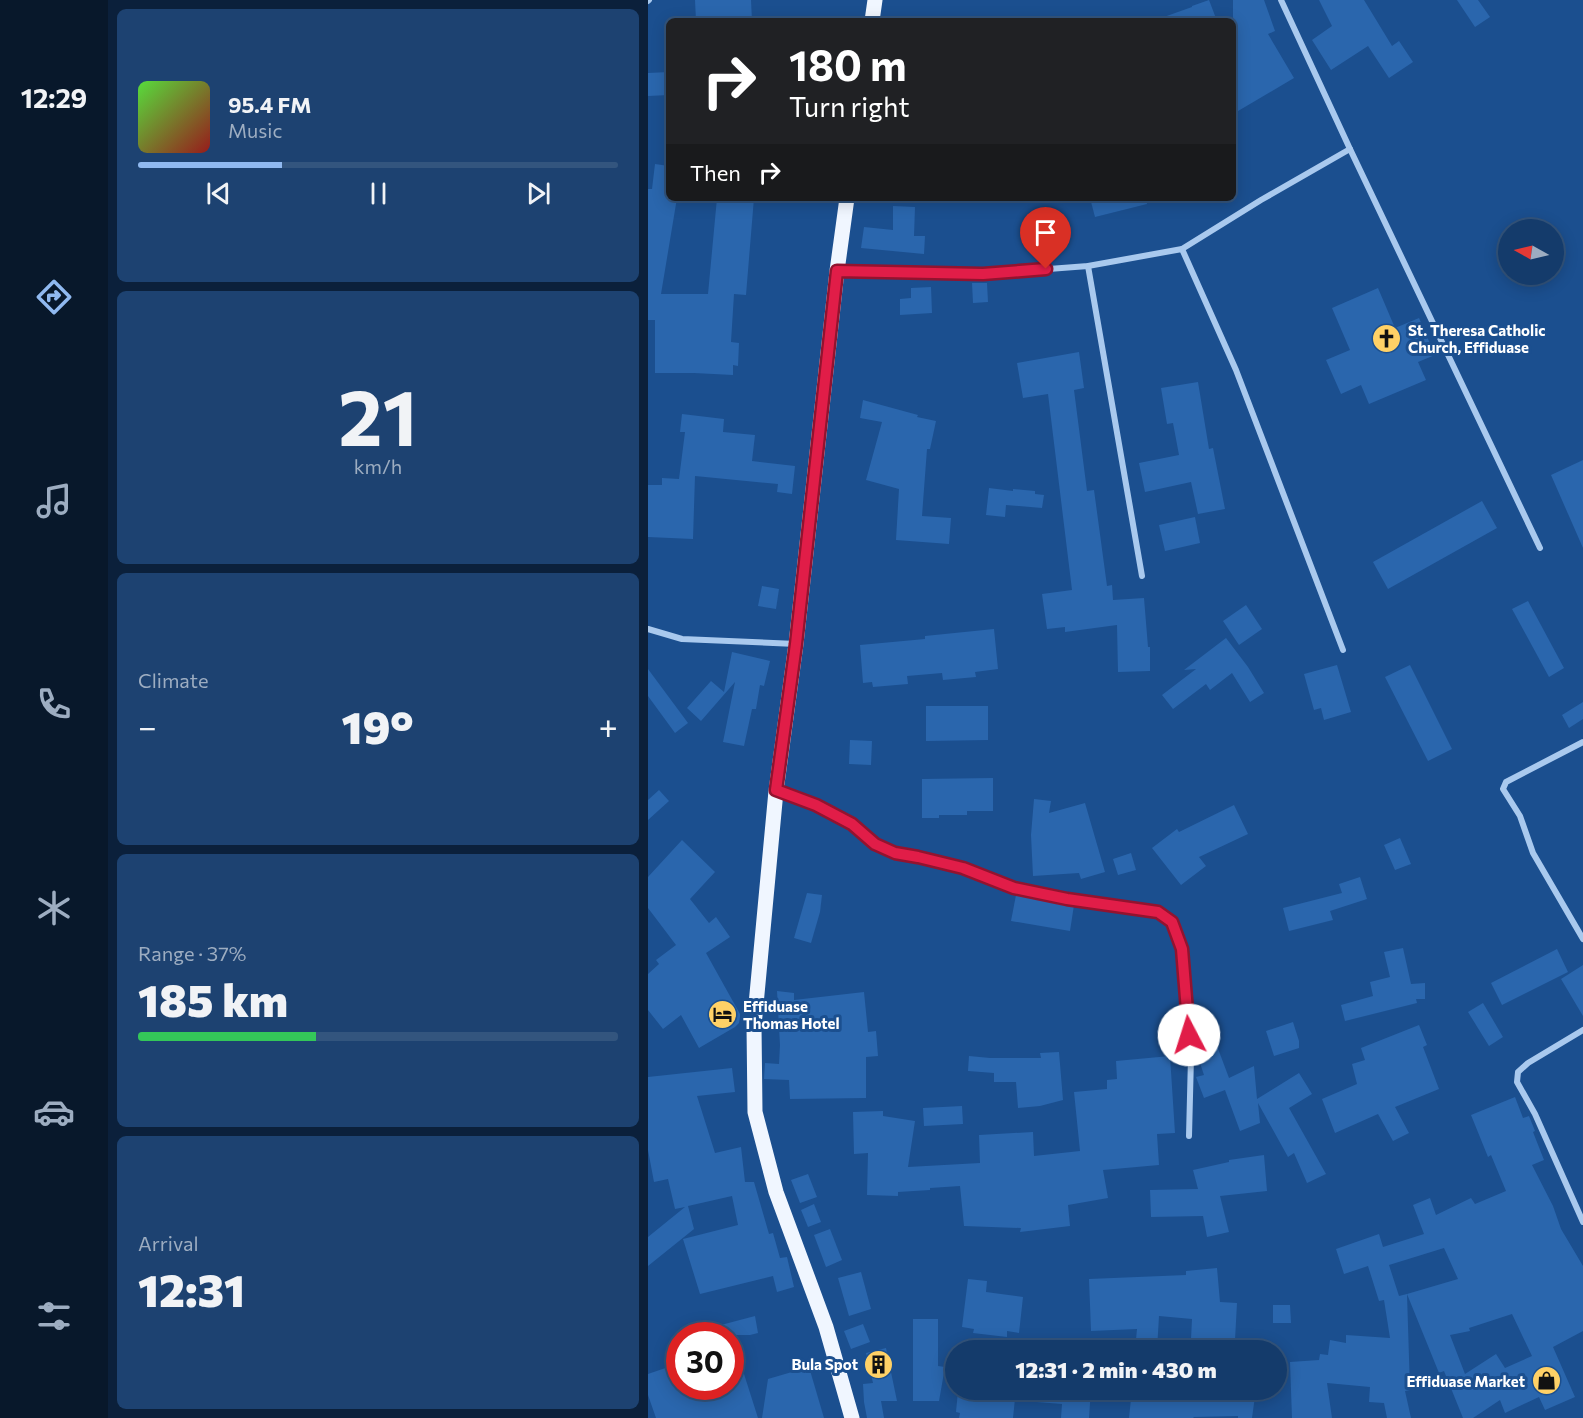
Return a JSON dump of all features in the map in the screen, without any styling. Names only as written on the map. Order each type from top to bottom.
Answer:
[{"type":"main road","points":[[872,18],[875,0]]},
{"type":"main road","points":[[847,201],[796,644],[776,790],[754,1026],[755,1112],[776,1192],[826,1327],[852,1418]]},
{"type":"street","points":[[1281,0],[1540,548]]},
{"type":"street","points":[[837,271],[983,274],[1088,266],[1182,249],[1350,149]]},
{"type":"street","points":[[1182,249],[1236,370],[1343,650]]},
{"type":"street","points":[[1088,266],[1142,576]]},
{"type":"street","points":[[648,629],[682,639],[796,644]]},
{"type":"street","points":[[1583,742],[1506,782],[1503,789],[1520,816],[1533,853],[1583,939]]},
{"type":"street","points":[[776,790],[816,805],[852,824],[875,844],[895,853],[963,868],[1014,888],[1067,899],[1158,912],[1172,922],[1182,949],[1191,1057],[1189,1136]]},
{"type":"street","points":[[1583,1030],[1528,1063],[1518,1072],[1517,1082],[1535,1114],[1583,1222]]},
{"type":"building","points":[[695,0],[751,0],[752,18],[696,18]]},
{"type":"building","points":[[1209,0],[1216,18],[1161,18],[1192,7]]},
{"type":"building","points":[[1233,0],[1264,0],[1275,31],[1268,34],[1294,78],[1236,112],[1236,18],[1233,18]]},
{"type":"building","points":[[1319,0],[1364,0],[1392,46],[1399,41],[1413,62],[1389,78],[1368,46],[1331,70],[1312,40],[1332,26]]},
{"type":"building","points":[[1457,0],[1478,0],[1490,17],[1475,27]]},
{"type":"building","points":[[666,72],[666,95],[648,96],[648,73]]},
{"type":"building","points":[[655,164],[666,166],[666,201],[676,201],[661,294],[708,294],[717,201],[754,201],[746,295],[734,294],[731,342],[739,343],[738,366],[733,365],[733,375],[655,373],[655,320],[648,320],[648,189],[652,189]]},
{"type":"building","points":[[1091,201],[1146,201],[1147,204],[1095,217]]},
{"type":"building","points":[[893,206],[915,207],[914,236],[925,236],[924,254],[861,248],[864,227],[893,230]]},
{"type":"building","points":[[972,283],[987,283],[988,302],[973,303]]},
{"type":"building","points":[[931,287],[932,313],[900,315],[900,299],[911,298],[911,288]]},
{"type":"building","name":"St. Theresa Catholic Church, Effiduase","points":[[1378,288],[1395,328],[1419,318],[1435,355],[1418,362],[1426,380],[1369,404],[1361,385],[1341,394],[1326,360],[1350,350],[1332,308]]},
{"type":"building","points":[[1079,352],[1084,388],[1074,390],[1087,491],[1094,490],[1107,586],[1112,585],[1113,600],[1144,598],[1148,647],[1150,647],[1150,671],[1118,672],[1117,625],[1065,632],[1065,627],[1047,629],[1042,594],[1072,590],[1048,394],[1023,398],[1017,363]]},
{"type":"building","points":[[1198,382],[1209,449],[1213,448],[1225,509],[1198,514],[1191,482],[1145,492],[1139,463],[1179,455],[1173,423],[1167,424],[1161,388]]},
{"type":"building","points":[[863,400],[936,421],[930,449],[927,449],[922,516],[951,518],[949,544],[896,540],[899,489],[866,480],[882,422],[860,418]]},
{"type":"building","points":[[682,414],[724,419],[723,432],[755,435],[752,461],[795,466],[792,494],[777,492],[778,484],[695,476],[693,539],[648,537],[648,485],[662,485],[662,478],[679,479],[685,432],[680,432]]},
{"type":"building","points":[[1583,460],[1583,548],[1551,475]]},
{"type":"building","points":[[989,488],[1035,491],[1035,494],[1044,495],[1042,508],[1006,505],[1005,517],[986,515]]},
{"type":"building","points":[[1482,501],[1497,528],[1388,589],[1373,562]]},
{"type":"building","points":[[1195,517],[1200,543],[1165,551],[1159,525]]},
{"type":"building","points":[[762,586],[779,589],[776,609],[758,606]]},
{"type":"building","points":[[1528,601],[1564,668],[1549,677],[1512,609]]},
{"type":"building","points":[[1246,605],[1262,629],[1239,645],[1223,621]]},
{"type":"building","points":[[994,629],[998,669],[975,672],[976,677],[943,680],[942,673],[907,676],[908,684],[873,687],[872,682],[863,683],[860,645]]},
{"type":"building","points":[[1226,638],[1264,693],[1250,702],[1232,673],[1210,690],[1206,684],[1173,709],[1162,695],[1196,669],[1184,670]]},
{"type":"building","points":[[732,652],[770,661],[764,686],[760,685],[756,709],[752,709],[744,746],[723,742],[735,682],[701,721],[687,708],[711,681],[724,692]]},
{"type":"building","points":[[1337,665],[1351,712],[1324,720],[1321,708],[1314,710],[1304,674]]},
{"type":"building","points":[[1410,665],[1452,749],[1428,761],[1385,677]]},
{"type":"building","points":[[648,669],[688,723],[675,733],[648,696]]},
{"type":"building","points":[[1583,702],[1583,719],[1569,728],[1562,715]]},
{"type":"building","points":[[926,706],[988,706],[988,740],[926,741]]},
{"type":"building","points":[[850,740],[872,741],[871,765],[849,764]]},
{"type":"building","points":[[993,778],[993,811],[967,811],[967,815],[939,815],[939,818],[922,818],[922,779]]},
{"type":"building","points":[[659,790],[669,801],[648,820],[648,800]]},
{"type":"building","points":[[1034,799],[1051,801],[1049,813],[1085,803],[1105,872],[1081,879],[1079,873],[1033,876],[1031,835]]},
{"type":"building","points":[[1234,805],[1248,834],[1199,857],[1206,866],[1181,885],[1152,848],[1177,829],[1179,832]]},
{"type":"building","points":[[1400,838],[1411,864],[1395,870],[1384,845]]},
{"type":"building","points":[[682,840],[715,872],[690,899],[709,923],[716,917],[730,937],[706,953],[740,1014],[739,1023],[735,1027],[699,1048],[681,1015],[663,1029],[648,1010],[648,974],[659,964],[656,960],[676,945],[648,908],[648,877]]},
{"type":"building","points":[[1131,853],[1136,870],[1118,875],[1113,859]]},
{"type":"building","points":[[1360,877],[1367,899],[1330,911],[1333,920],[1289,931],[1283,908],[1342,893],[1339,884]]},
{"type":"building","points":[[807,893],[822,895],[820,912],[811,943],[794,938]]},
{"type":"building","points":[[1016,895],[1074,905],[1070,931],[1011,921]]},
{"type":"building","points":[[1403,948],[1411,984],[1425,983],[1425,999],[1416,999],[1417,1003],[1345,1021],[1341,1005],[1373,996],[1370,982],[1390,977],[1384,952]]},
{"type":"building","points":[[1557,949],[1568,972],[1502,1005],[1491,983]]},
{"type":"building","points":[[1583,965],[1583,1016],[1561,979]]},
{"type":"building","points":[[777,991],[794,993],[794,1000],[864,992],[868,1032],[876,1031],[878,1056],[866,1057],[866,1098],[790,1099],[789,1080],[764,1079],[765,1063],[779,1064]]},
{"type":"building","points":[[1483,1003],[1503,1037],[1489,1046],[1468,1012]]},
{"type":"building","points":[[1293,1022],[1299,1048],[1274,1056],[1266,1031]]},
{"type":"building","points":[[1419,1025],[1427,1045],[1423,1047],[1439,1089],[1395,1107],[1409,1133],[1393,1141],[1378,1114],[1335,1133],[1322,1099],[1357,1084],[1352,1064],[1365,1060],[1361,1048]]},
{"type":"building","points":[[1217,1046],[1229,1078],[1254,1066],[1257,1099],[1299,1073],[1312,1094],[1289,1108],[1326,1174],[1307,1183],[1294,1153],[1288,1157],[1258,1103],[1260,1123],[1240,1131],[1225,1090],[1204,1098],[1196,1077],[1204,1075],[1197,1054]]},
{"type":"building","points":[[1059,1052],[1063,1100],[1040,1106],[1018,1108],[1016,1082],[994,1082],[994,1073],[968,1071],[969,1056],[1041,1058],[1040,1053]]},
{"type":"building","points":[[1170,1056],[1175,1133],[1157,1134],[1159,1165],[1103,1170],[1108,1198],[1068,1205],[1070,1226],[1020,1232],[1021,1228],[964,1226],[960,1186],[898,1192],[898,1196],[867,1195],[868,1153],[854,1154],[853,1112],[883,1111],[883,1116],[915,1121],[908,1167],[980,1163],[979,1135],[1033,1132],[1034,1156],[1080,1151],[1074,1092],[1107,1089],[1107,1080],[1117,1079],[1116,1061]]},
{"type":"building","points":[[732,1068],[735,1092],[697,1096],[715,1153],[741,1147],[745,1182],[754,1182],[769,1234],[773,1233],[780,1258],[787,1257],[794,1287],[777,1292],[773,1276],[700,1294],[683,1239],[738,1225],[732,1196],[688,1206],[694,1229],[648,1266],[648,1237],[685,1207],[675,1209],[668,1179],[654,1182],[648,1150],[648,1077]]},
{"type":"building","points":[[1515,1097],[1523,1118],[1529,1116],[1544,1160],[1532,1165],[1553,1206],[1561,1229],[1583,1266],[1583,1331],[1553,1347],[1575,1397],[1545,1410],[1539,1397],[1505,1413],[1500,1400],[1473,1418],[1463,1418],[1444,1371],[1439,1373],[1407,1294],[1410,1390],[1405,1391],[1411,1418],[1387,1418],[1384,1403],[1369,1402],[1370,1387],[1327,1383],[1332,1418],[1292,1418],[1290,1362],[1319,1360],[1320,1354],[1328,1355],[1330,1340],[1346,1343],[1346,1335],[1390,1338],[1384,1300],[1379,1301],[1368,1266],[1344,1274],[1336,1249],[1379,1234],[1383,1247],[1424,1234],[1413,1205],[1430,1198],[1436,1215],[1471,1198],[1475,1204],[1506,1191],[1491,1155],[1488,1157],[1471,1115]],"holes":[[[1444,1248],[1458,1279],[1399,1296],[1389,1265]],[[1512,1314],[1532,1356],[1505,1368],[1496,1354],[1465,1374],[1450,1335],[1470,1331],[1469,1328]]]},
{"type":"building","points":[[962,1106],[963,1124],[924,1126],[923,1108]]},
{"type":"building","points":[[1264,1155],[1267,1191],[1220,1196],[1229,1232],[1207,1237],[1203,1216],[1151,1217],[1150,1190],[1198,1189],[1193,1170],[1229,1162],[1229,1160]]},
{"type":"building","points":[[808,1174],[817,1197],[800,1203],[791,1180]]},
{"type":"building","points":[[814,1204],[821,1222],[808,1227],[801,1210]]},
{"type":"building","points":[[830,1229],[842,1260],[826,1267],[814,1235]]},
{"type":"building","points":[[1217,1268],[1220,1302],[1237,1303],[1235,1340],[1191,1339],[1192,1319],[1159,1316],[1158,1340],[1136,1340],[1137,1329],[1091,1331],[1089,1279],[1186,1275],[1186,1271]]},
{"type":"building","points":[[861,1272],[871,1309],[849,1316],[838,1278]]},
{"type":"building","points":[[968,1279],[987,1281],[986,1292],[1023,1297],[1019,1333],[1007,1331],[1007,1337],[973,1333],[974,1329],[962,1327]]},
{"type":"building","points":[[1273,1305],[1290,1305],[1291,1323],[1273,1323]]},
{"type":"building","points":[[755,1316],[758,1333],[744,1335],[744,1322],[732,1322]]},
{"type":"building","points":[[913,1319],[938,1319],[938,1366],[945,1367],[939,1401],[913,1401]]},
{"type":"building","points":[[863,1324],[870,1342],[851,1349],[844,1331]]},
{"type":"building","points":[[886,1348],[897,1401],[881,1401],[884,1418],[867,1418],[863,1384],[873,1383],[866,1353]]},
{"type":"building","points":[[809,1367],[824,1418],[762,1418],[768,1379]]},
{"type":"building","points":[[666,1368],[666,1400],[744,1400],[744,1374],[758,1418],[656,1418],[648,1395],[648,1374]]},
{"type":"building","points":[[957,1400],[1015,1400],[1013,1418],[959,1418],[960,1413],[956,1412]]},
{"type":"building","points":[[1090,1400],[1089,1418],[1061,1418],[1062,1404],[1024,1401]]},
{"type":"building","points":[[1131,1400],[1254,1400],[1252,1418],[1238,1418],[1238,1416],[1129,1418]]},
{"type":"place","name":"St. Theresa Catholic Church, Effiduase","points":[[1387,339]]},
{"type":"place","name":"Effiduase Thomas Hotel","points":[[722,1015]]},
{"type":"place","name":"Bula Spot","points":[[879,1364]]},
{"type":"place","name":"Effiduase Market","points":[[1546,1381]]},
{"type":"route","points":[[1046,269],[983,274],[837,271],[796,644],[776,790],[816,805],[852,824],[875,844],[895,853],[963,868],[1014,888],[1067,899],[1158,912],[1172,922],[1182,949],[1189,1035]]}]
